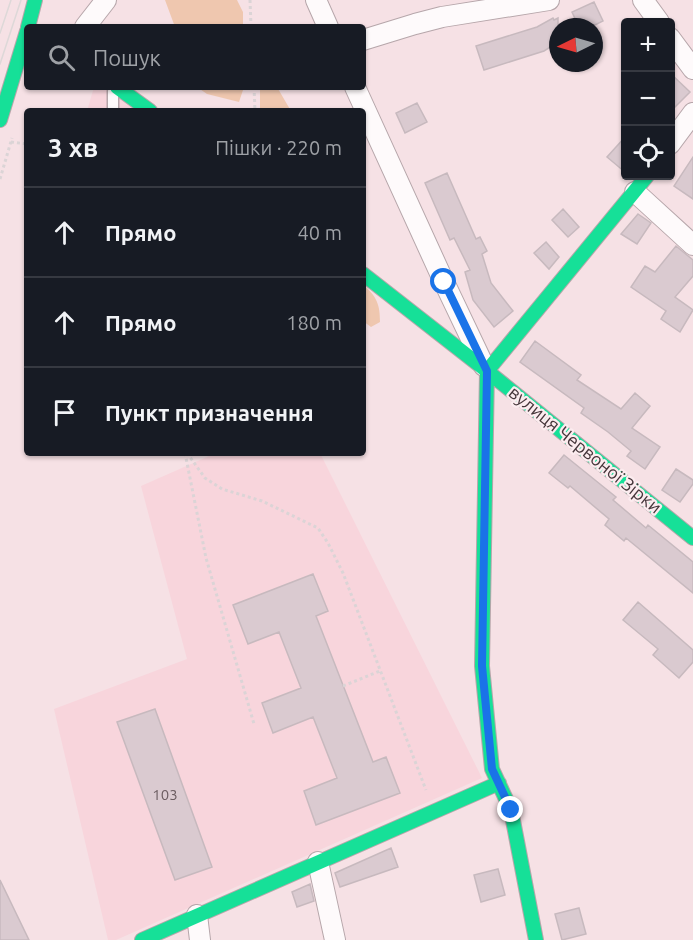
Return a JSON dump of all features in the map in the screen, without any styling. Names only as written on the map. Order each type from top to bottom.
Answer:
[{"type":"street","points":[[29,24],[35,0]]},
{"type":"street","points":[[87,24],[106,0]]},
{"type":"street","points":[[316,0],[327,24]]},
{"type":"street","points":[[366,39],[442,17],[549,0]]},
{"type":"street","points":[[642,0],[656,18]]},
{"type":"street","points":[[0,120],[24,40]]},
{"type":"street","points":[[675,45],[693,69]]},
{"type":"street","points":[[119,90],[146,108]]},
{"type":"street","points":[[356,90],[365,108]]},
{"type":"street","points":[[366,111],[487,371],[482,666],[492,769],[511,810],[536,940]]},
{"type":"street","points":[[675,137],[693,113]]},
{"type":"street","points":[[487,371],[644,180]]},
{"type":"street","points":[[635,192],[693,245]]},
{"type":"street","name":"вулиця Червоної Зірки","points":[[366,276],[693,538]]},
{"type":"street","points":[[142,940],[498,783]]},
{"type":"street","points":[[318,862],[335,940]]},
{"type":"street","points":[[197,915],[200,940]]},
{"type":"lane","points":[[114,108],[115,90]]},
{"type":"path","points":[[250,0],[251,24]]},
{"type":"path","points":[[254,90],[255,108]]},
{"type":"path","points":[[11,142],[24,144]]},
{"type":"path","points":[[187,456],[206,558],[254,724]]},
{"type":"path","points":[[188,456],[205,478],[222,489],[262,501],[318,528],[343,573],[434,811]]},
{"type":"path","points":[[343,686],[380,671]]},
{"type":"shaded area","points":[[165,0],[237,0],[243,12],[243,24],[174,24]]},
{"type":"shaded area","points":[[93,90],[121,90],[146,108],[88,108]]},
{"type":"shaded area","points":[[201,90],[243,90],[239,102],[207,94]]},
{"type":"shaded area","points":[[260,90],[279,90],[289,108],[260,108]]},
{"type":"shaded area","points":[[366,288],[375,297],[379,311],[380,322],[371,327],[366,323]]},
{"type":"shaded area","points":[[209,456],[321,456],[482,778],[116,940],[108,940],[54,709],[187,659],[141,486]]},
{"type":"building","points":[[594,2],[602,18],[575,18],[572,12]]},
{"type":"building","points":[[549,20],[549,48],[484,70],[476,46],[537,27]]},
{"type":"building","points":[[675,78],[690,92],[675,107]]},
{"type":"building","points":[[417,103],[427,122],[405,133],[396,113]]},
{"type":"building","points":[[621,142],[621,169],[607,157]]},
{"type":"building","points":[[693,157],[693,199],[674,186]]},
{"type":"building","points":[[447,173],[476,239],[480,237],[487,251],[482,254],[491,283],[513,311],[494,327],[473,300],[465,272],[470,270],[454,238],[450,240],[425,183]]},
{"type":"building","points":[[563,209],[579,227],[568,237],[552,220]]},
{"type":"building","points":[[638,214],[651,223],[637,244],[621,234]]},
{"type":"building","points":[[546,242],[559,257],[549,269],[534,253]]},
{"type":"building","points":[[676,246],[693,260],[693,276],[675,297],[693,310],[680,332],[661,319],[666,311],[631,287],[645,266],[655,272]]},
{"type":"building","points":[[535,341],[581,375],[577,380],[621,409],[635,393],[650,406],[632,428],[660,447],[645,469],[627,456],[631,451],[581,413],[584,408],[520,362]]},
{"type":"building","points":[[564,455],[616,497],[613,500],[646,528],[648,525],[693,562],[693,593],[626,538],[624,541],[605,525],[609,519],[570,486],[568,488],[549,473]]},
{"type":"building","points":[[676,469],[693,480],[693,484],[680,502],[662,490]]},
{"type":"building","points":[[313,574],[328,611],[316,616],[373,762],[386,757],[400,793],[316,825],[304,791],[337,778],[313,717],[273,733],[262,703],[301,688],[279,632],[248,644],[233,605]]},
{"type":"building","points":[[638,602],[693,650],[693,662],[679,678],[653,655],[658,649],[623,620]]},
{"type":"building","points":[[155,709],[212,867],[175,880],[117,722]]},
{"type":"building","points":[[391,848],[398,867],[340,887],[335,873]]},
{"type":"building","points":[[498,869],[505,895],[481,902],[474,875]]},
{"type":"building","points":[[0,880],[29,940],[0,940]]},
{"type":"building","points":[[310,884],[314,901],[297,907],[292,892]]},
{"type":"building","points":[[579,908],[586,934],[562,940],[555,914]]},
{"type":"tram line","points":[[0,33],[11,0]]},
{"type":"tram line","points":[[0,64],[21,0]]},
{"type":"traffic: fast","points":[[29,24],[35,0]]},
{"type":"traffic: fast","points":[[0,120],[24,41]]},
{"type":"traffic: fast","points":[[121,90],[146,108]]},
{"type":"traffic: fast","points":[[536,940],[511,810],[492,769],[482,666],[487,371],[644,180]]},
{"type":"traffic: fast","points":[[366,276],[693,538]]},
{"type":"traffic: fast","points":[[142,940],[499,783]]},
{"type":"route","points":[[444,282],[487,371],[482,666],[492,769],[511,810]]}]
